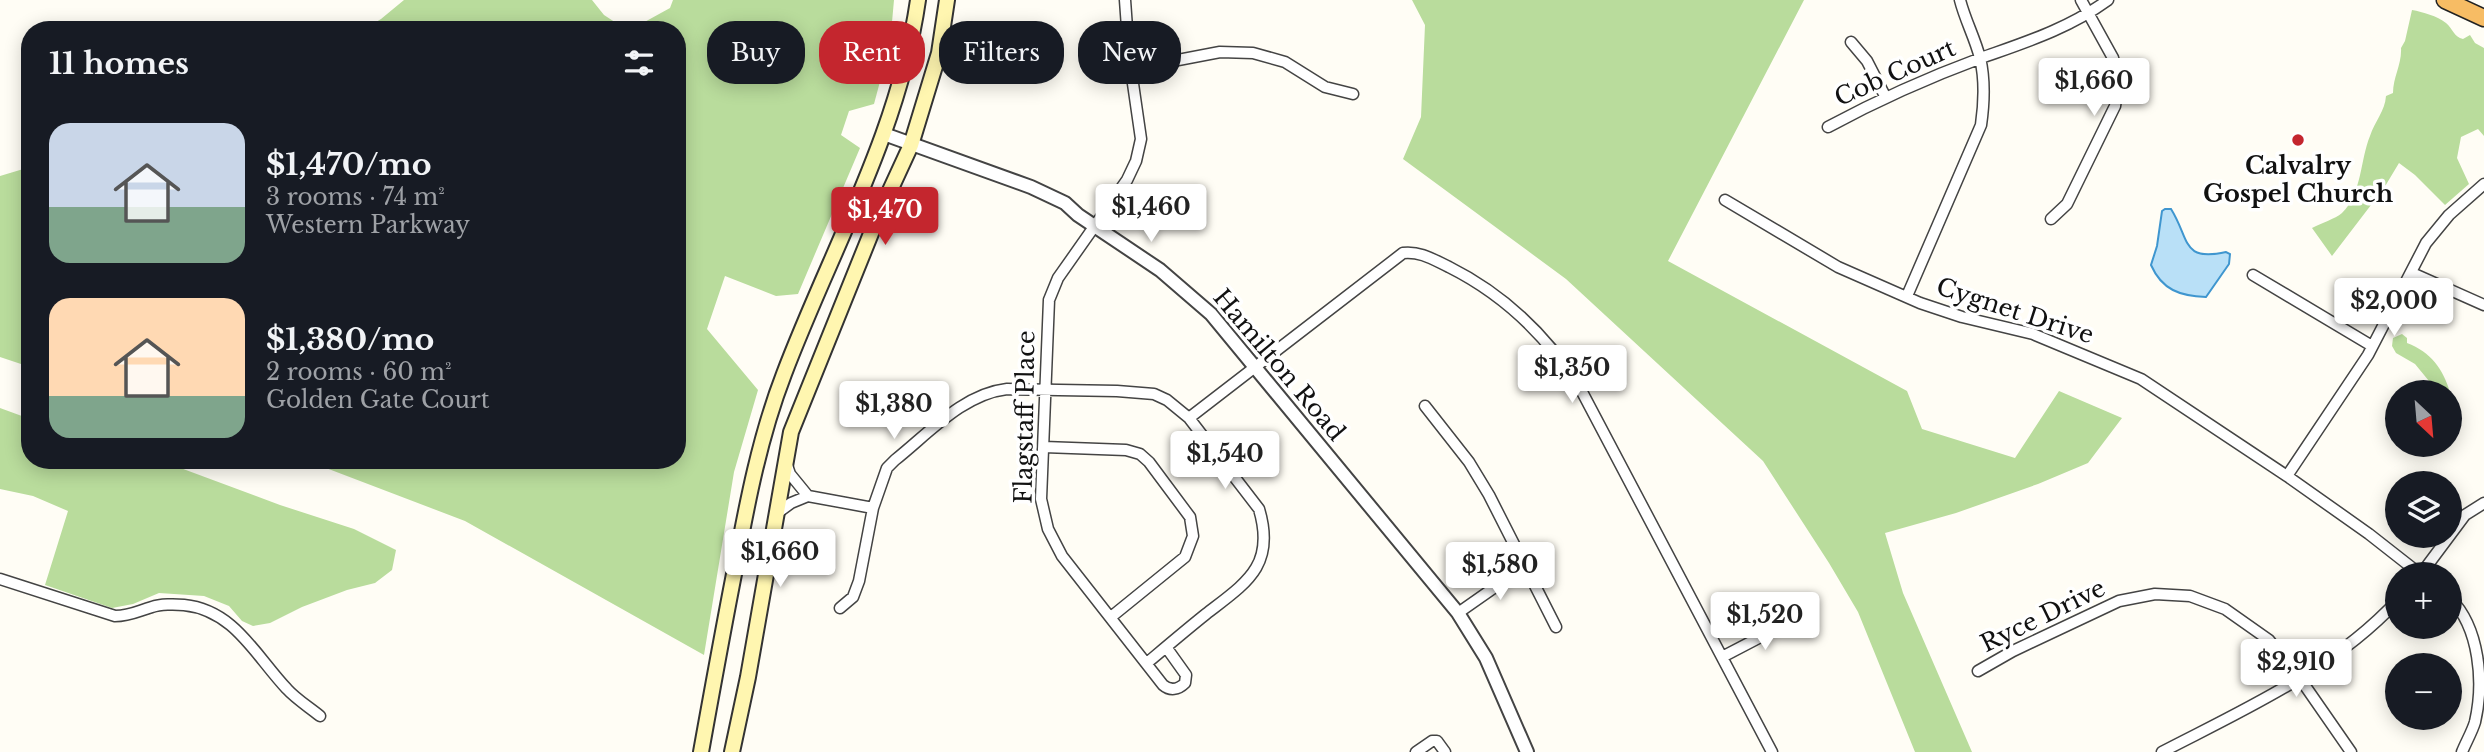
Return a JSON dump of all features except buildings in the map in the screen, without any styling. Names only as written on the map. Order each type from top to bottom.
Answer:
[{"type":"highway","points":[[2445,0],[2484,19]]},
{"type":"main road","points":[[701,752],[744,523],[765,428],[784,373],[839,247],[900,90],[918,0]]},
{"type":"main road","points":[[732,752],[748,677],[791,432],[876,221],[911,145],[939,53],[947,0]]},
{"type":"street","name":"Flagstaff Place","points":[[1125,0],[1127,21]]},
{"type":"street","points":[[1907,296],[1981,125],[1984,103],[1980,59],[1965,23],[1960,0]]},
{"type":"street","points":[[2051,219],[2067,204],[2115,106],[2119,78],[2113,58],[2081,0]]},
{"type":"street","name":"Cob Court","points":[[1828,127],[1885,96],[2037,40],[2090,13],[2108,0]]},
{"type":"street","points":[[1851,42],[1867,61],[1885,96]]},
{"type":"street","points":[[1181,59],[1220,52],[1253,53],[1285,62],[1325,87],[1353,94]]},
{"type":"street","name":"Flagstaff Place","points":[[1133,84],[1141,139],[1136,161],[1127,180],[1058,278],[1052,292],[1048,319],[1041,499],[1050,533],[1062,556],[1167,688],[1182,686],[1186,675],[1166,647]]},
{"type":"street","name":"Hamilton Road","points":[[884,134],[1031,187],[1065,203],[1178,283],[1211,314],[1458,613],[1486,658],[1527,752]]},
{"type":"street","points":[[2287,476],[2342,397],[2426,243],[2449,215],[2484,184]]},
{"type":"street","name":"Cygnet Drive","points":[[1726,200],[1838,267],[1937,310],[2033,334],[2141,379],[2287,476],[2405,562]]},
{"type":"street","points":[[1189,418],[1403,253],[1425,255],[1468,277],[1512,307],[1551,345],[1568,369],[1724,656],[1773,752]]},
{"type":"street","points":[[2412,273],[2484,305]]},
{"type":"street","points":[[2253,275],[2372,346]]},
{"type":"street","points":[[840,608],[853,597],[859,581],[873,508],[887,468],[973,398],[990,391],[1045,389],[1154,394],[1169,401],[1189,418],[1259,509],[1264,545],[1257,567],[1244,585],[1147,663]]},
{"type":"street","points":[[1425,406],[1481,482],[1556,627]]},
{"type":"street","points":[[1044,447],[1126,450],[1140,454],[1191,517],[1193,536],[1185,557],[1111,617]]},
{"type":"street","points":[[785,462],[790,474],[808,496]]},
{"type":"street","points":[[776,514],[791,503],[808,496],[873,508]]},
{"type":"street","points":[[2430,562],[2465,515],[2484,503]]},
{"type":"street","points":[[1458,613],[1525,566]]},
{"type":"street","points":[[0,579],[115,616],[129,616],[154,606],[184,605],[212,611],[240,633],[288,690],[320,716]]},
{"type":"street","name":"Ryce Drive","points":[[1978,671],[2013,651],[2119,601],[2155,594],[2190,596],[2225,609],[2269,640],[2301,680],[2351,752]]},
{"type":"street","points":[[2162,752],[2301,680],[2376,624],[2385,614]]},
{"type":"street","points":[[2462,615],[2468,623],[2477,652],[2481,684],[2475,721],[2462,752]]},
{"type":"street","points":[[1724,656],[1793,620]]},
{"type":"street","points":[[1416,752],[1432,741],[1437,741],[1445,752]]},
{"type":"green space","points":[[404,0],[592,0],[604,15],[613,21],[378,21]]},
{"type":"green space","points":[[673,0],[894,0],[892,21],[819,21],[819,84],[879,84],[874,104],[849,111],[841,135],[860,148],[798,294],[776,296],[725,276],[707,329],[758,390],[734,472],[704,655],[465,521],[329,469],[686,469],[686,21],[646,21],[670,8]]},
{"type":"green space","points":[[1412,0],[1804,0],[1668,261],[1907,391],[1922,429],[2015,458],[2059,391],[2122,418],[2088,463],[1956,513],[1885,533],[1903,593],[1972,752],[1915,752],[1858,612],[1763,461],[1566,279],[1403,159],[1421,117],[1425,25]]},
{"type":"green space","points":[[2412,10],[2438,18],[2458,36],[2463,39],[2470,35],[2475,43],[2484,48],[2484,136],[2478,129],[2461,137],[2457,158],[2469,184],[2445,205],[2399,163],[2384,188],[2332,256],[2312,228],[2336,217],[2349,205],[2357,187],[2370,136],[2386,96],[2393,93],[2401,48]]},
{"type":"green space","points":[[21,170],[21,364],[0,357],[0,176]]},
{"type":"green space","points":[[2402,334],[2407,338],[2407,343],[2423,351],[2435,362],[2446,380],[2428,380],[2415,364],[2396,353],[2392,346],[2393,338]]},
{"type":"green space","points":[[0,408],[21,416],[21,469],[183,469],[354,529],[396,550],[392,570],[375,583],[302,607],[270,623],[253,626],[242,621],[229,606],[204,596],[159,593],[133,604],[112,608],[45,585],[68,511],[33,496],[0,489]]},
{"type":"water","points":[[2171,209],[2194,251],[2201,254],[2230,254],[2229,264],[2206,297],[2173,290],[2155,274],[2151,265],[2162,211]]},
{"type":"place","name":"Calvalry Gospel Church","points":[[2298,140]]}]
